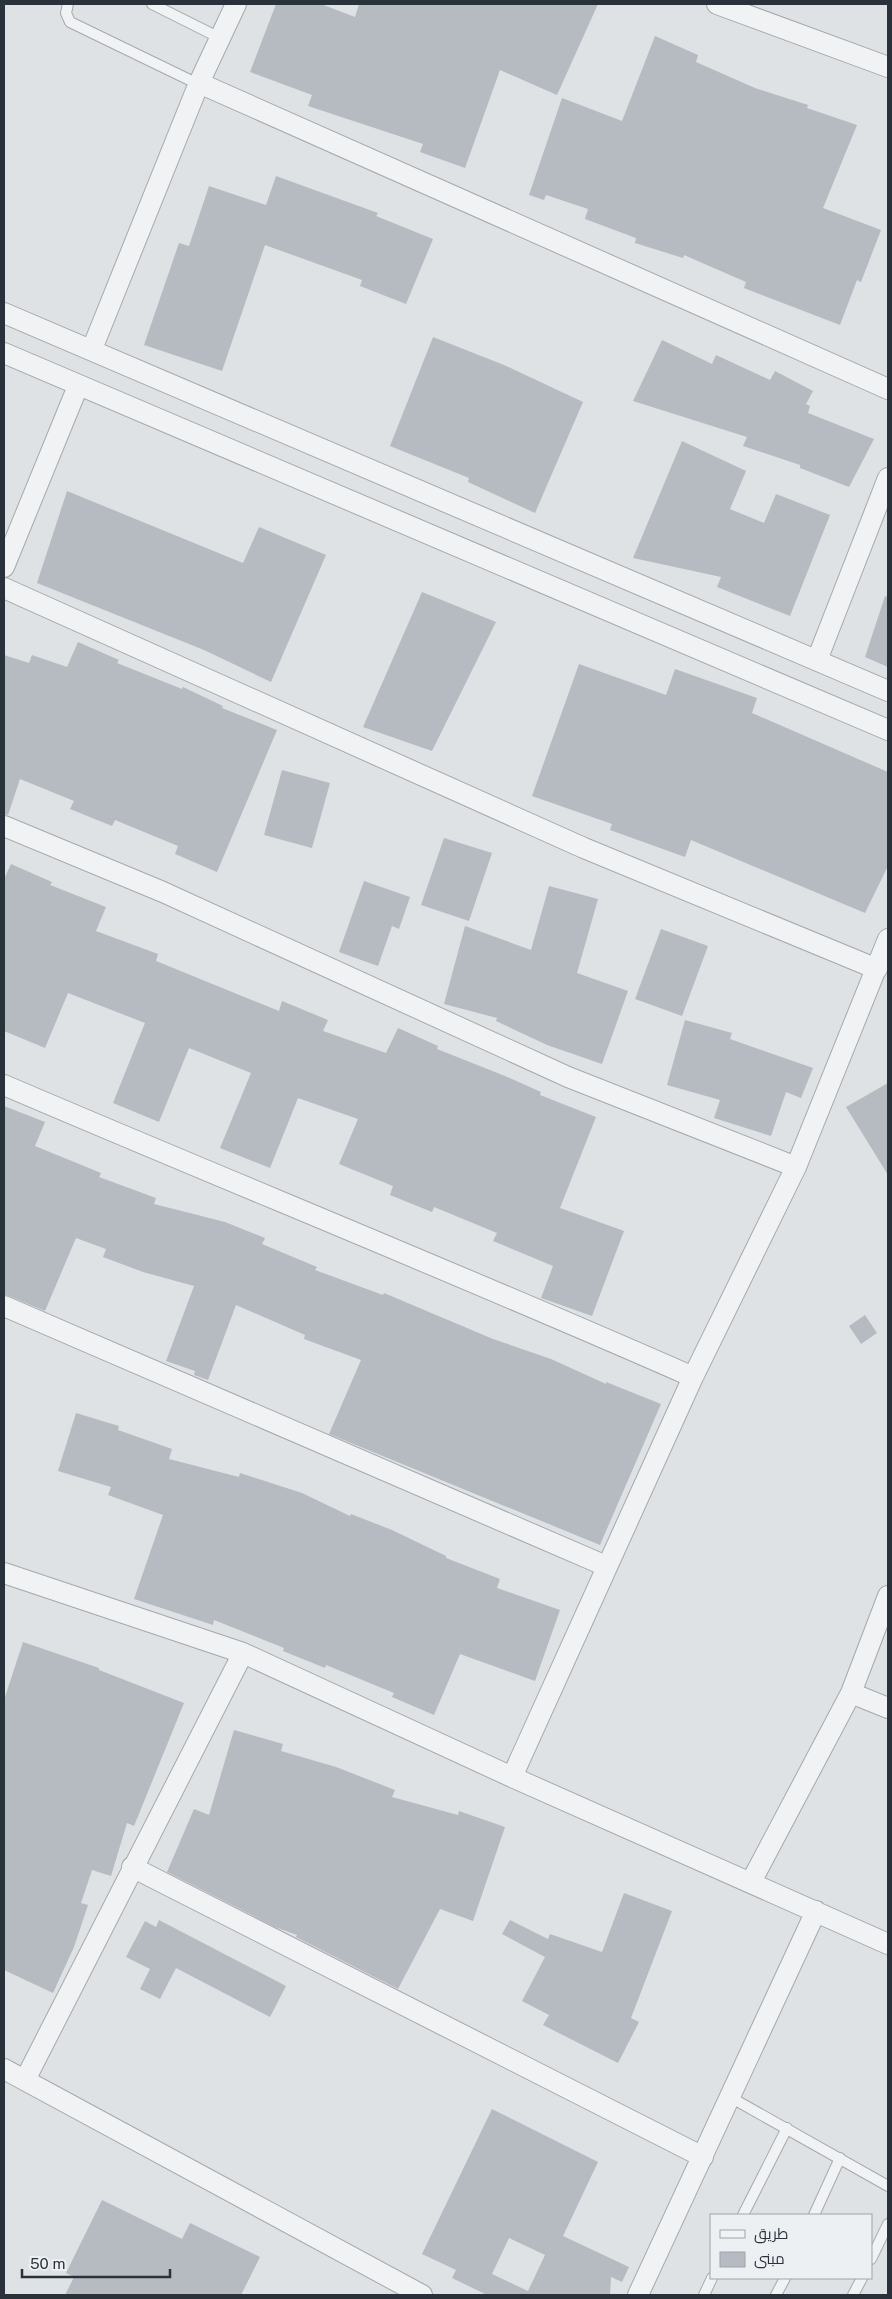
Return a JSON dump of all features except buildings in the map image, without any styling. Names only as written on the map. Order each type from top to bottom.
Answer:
[{"type":"street","points":[[92,350],[200,84],[236,4]]},
{"type":"street","points":[[717,4],[888,67]]},
{"type":"street","points":[[200,84],[888,389]]},
{"type":"street","points":[[4,313],[888,691]]},
{"type":"street","points":[[4,353],[888,730]]},
{"type":"street","points":[[4,567],[78,386]]},
{"type":"street","points":[[817,660],[888,478]]},
{"type":"street","points":[[4,588],[584,848],[877,969]]},
{"type":"street","points":[[4,826],[172,896],[568,1077],[796,1167]]},
{"type":"street","points":[[512,1776],[693,1377],[796,1167],[888,938]]},
{"type":"street","points":[[4,1085],[258,1194],[528,1304],[693,1377]]},
{"type":"street","points":[[4,1306],[606,1566]]},
{"type":"street","points":[[4,1572],[243,1653],[888,1944]]},
{"type":"street","points":[[751,1882],[851,1693],[888,1596]]},
{"type":"street","points":[[25,2080],[132,1867],[243,1653]]},
{"type":"street","points":[[851,1693],[888,1708]]},
{"type":"street","points":[[132,1867],[703,2157]]},
{"type":"street","points":[[638,2295],[816,1912]]},
{"type":"street","points":[[4,2069],[422,2295]]},
{"type":"lane","points":[[68,4],[66,13],[70,22],[200,84]]},
{"type":"lane","points":[[152,4],[220,38]]},
{"type":"lane","points":[[730,2096],[888,2186]]},
{"type":"lane","points":[[744,2214],[787,2128]]},
{"type":"lane","points":[[814,2214],[840,2158]]},
{"type":"lane","points":[[872,2258],[888,2224]]},
{"type":"lane","points":[[704,2295],[712,2279]]},
{"type":"lane","points":[[776,2295],[784,2279]]},
{"type":"lane","points":[[853,2295],[861,2279]]}]
